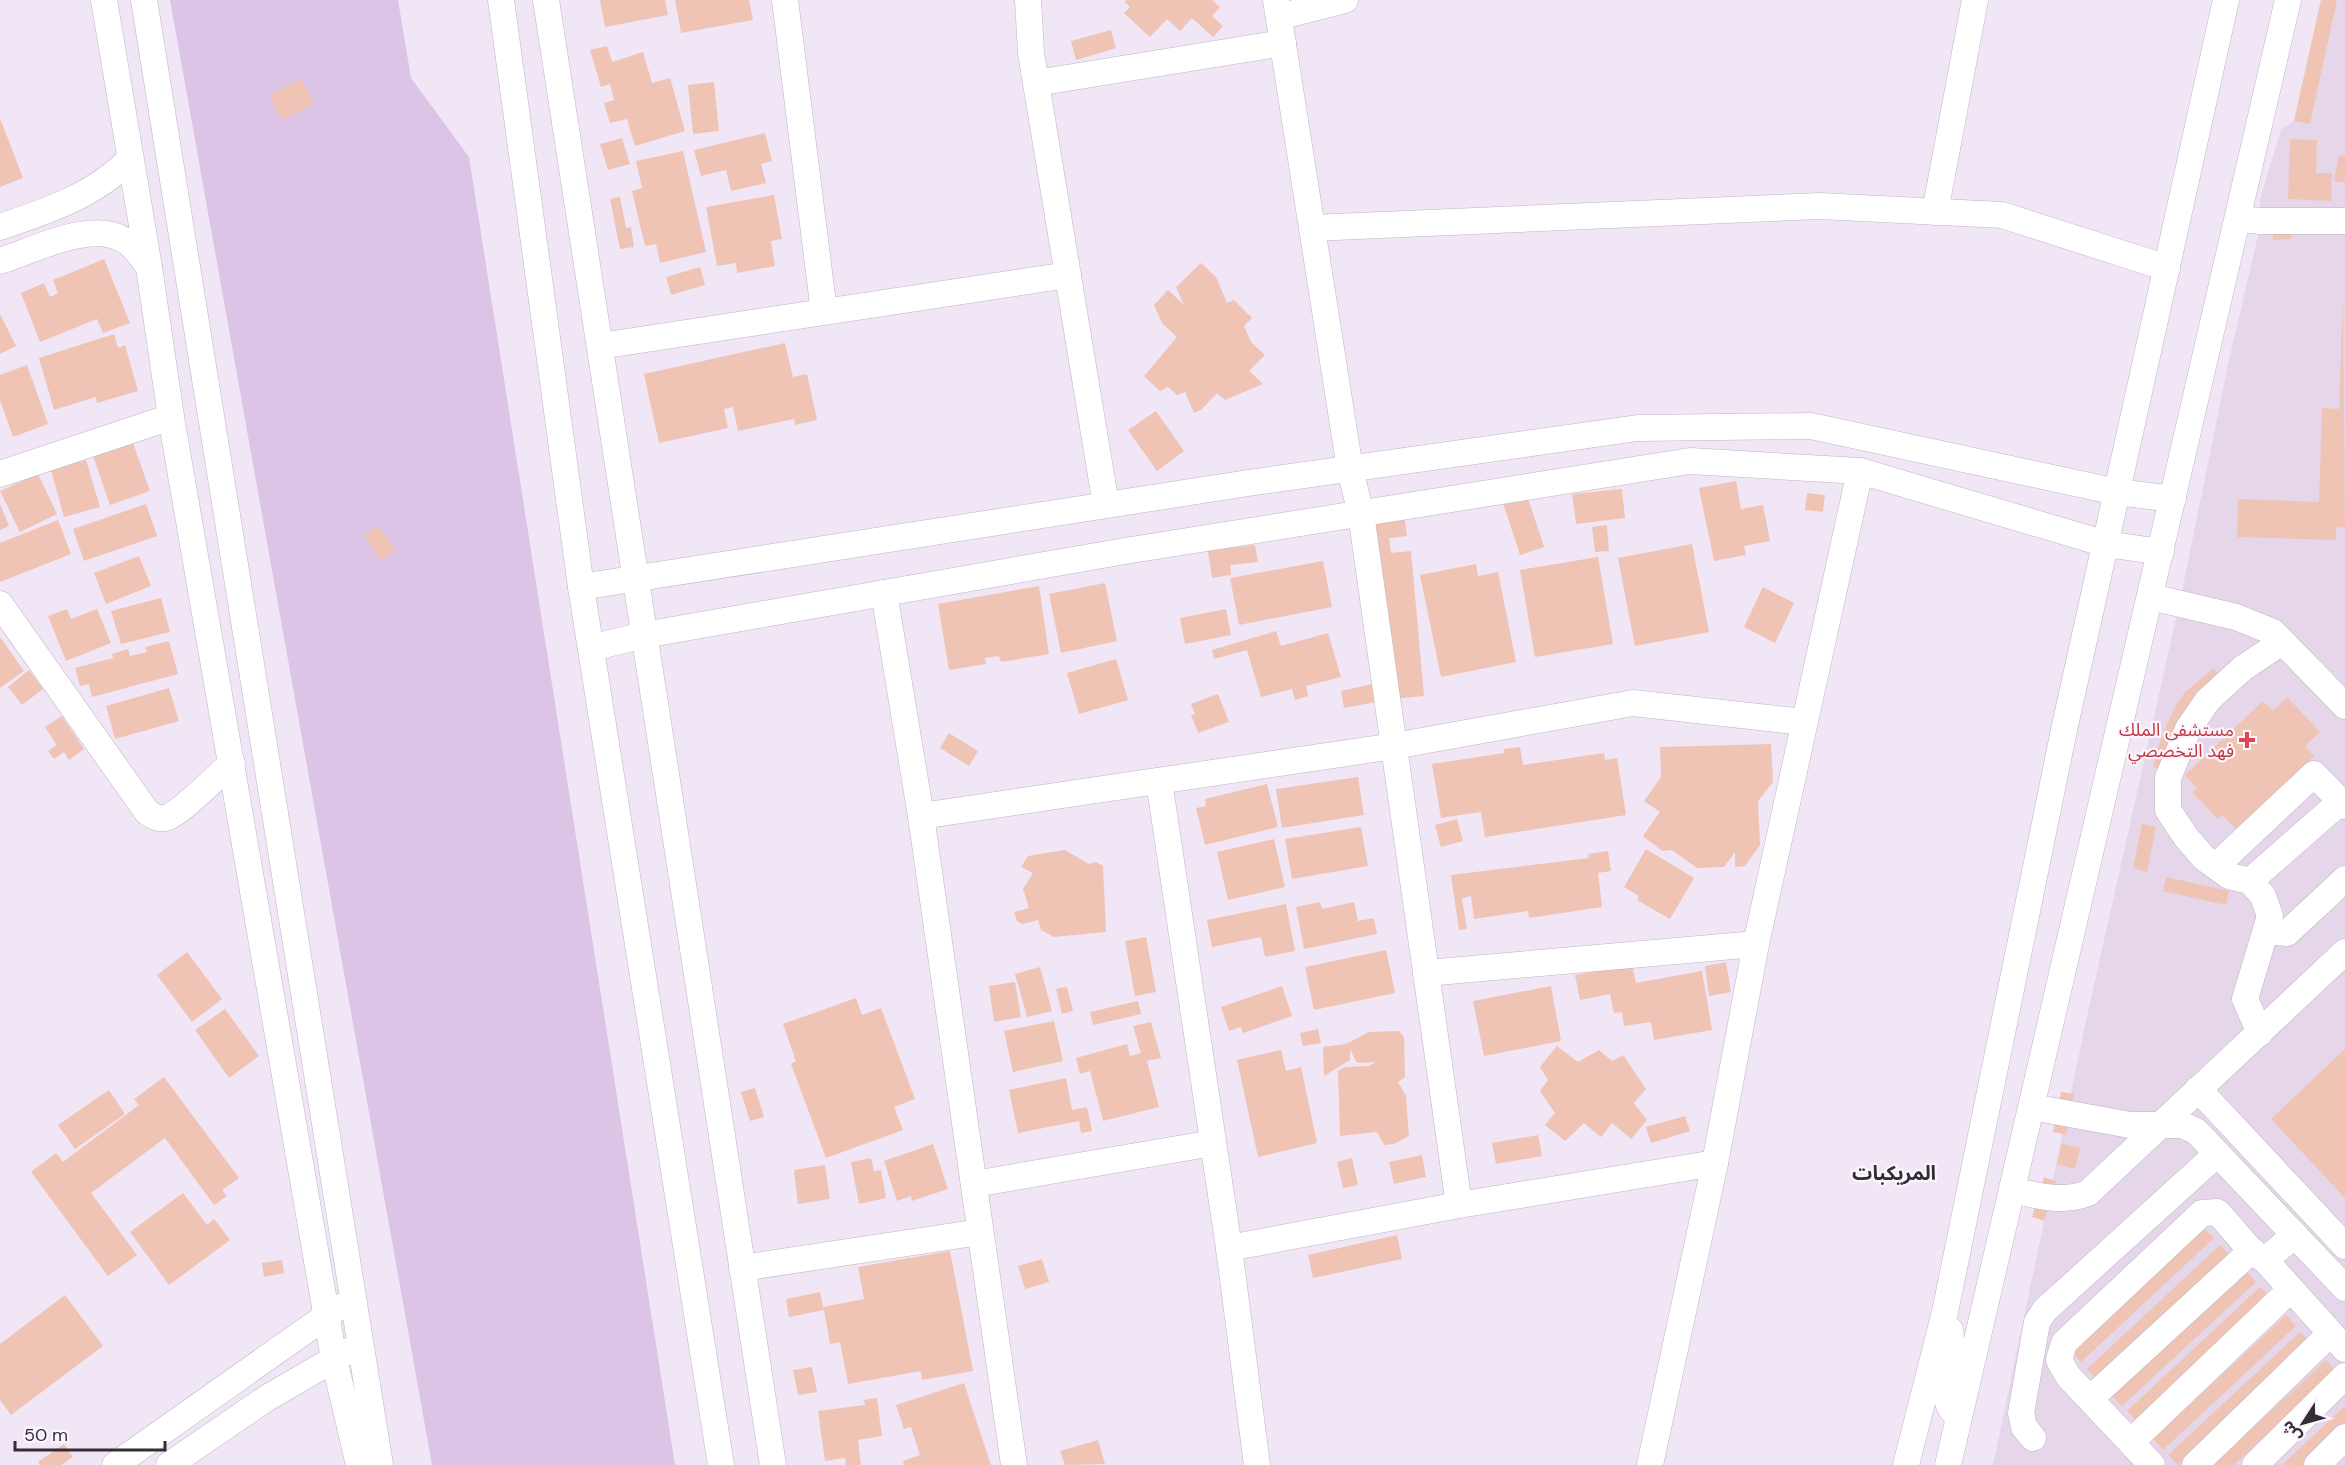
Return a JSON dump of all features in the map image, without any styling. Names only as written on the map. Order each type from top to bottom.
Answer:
[{"type":"street","points":[[104,0],[129,160],[149,267],[171,417],[334,1359],[358,1465]]},
{"type":"street","points":[[144,0],[380,1465]]},
{"type":"street","points":[[501,0],[581,587],[720,1465]]},
{"type":"street","points":[[546,0],[773,1465]]},
{"type":"street","points":[[784,0],[824,312]]},
{"type":"street","points":[[1028,0],[1036,83],[1106,505]]},
{"type":"street","points":[[1345,0],[1277,8],[1350,469],[1361,514],[1459,1205]]},
{"type":"street","points":[[1935,212],[1975,0]]},
{"type":"street","points":[[1906,1465],[1945,1312],[2064,730],[2226,0]]},
{"type":"street","points":[[1948,1465],[2288,0]]},
{"type":"street","points":[[1036,83],[1283,43]]},
{"type":"street","points":[[0,227],[50,210],[89,192],[111,178],[129,160]]},
{"type":"street","points":[[1312,228],[1820,207],[2002,215],[2167,268]]},
{"type":"street","points":[[2238,219],[2345,221]]},
{"type":"street","points":[[0,261],[80,233],[103,232],[124,240],[149,267]]},
{"type":"street","points":[[600,346],[1068,275]]},
{"type":"street","points":[[0,474],[171,417]]},
{"type":"street","points":[[581,587],[1106,505],[1638,428],[1811,426],[2117,492],[2174,499]]},
{"type":"street","points":[[591,648],[644,635],[1125,551],[1690,461],[1860,471],[2106,544],[2161,552]]},
{"type":"street","points":[[1650,1465],[1715,1163],[1756,944],[1860,471]]},
{"type":"street","points":[[884,593],[921,816],[1014,1465]]},
{"type":"street","points":[[2151,597],[2236,617],[2273,633],[2345,706]]},
{"type":"street","points":[[0,604],[147,812],[156,818],[166,818],[232,763]]},
{"type":"street","points":[[2260,1033],[2245,999],[2270,916],[2263,896],[2250,881],[2229,876],[2186,837],[2168,810],[2168,778],[2188,729],[2208,700],[2243,668],[2282,642]]},
{"type":"street","points":[[921,816],[1394,746],[1633,703],[1804,722]]},
{"type":"street","points":[[2216,866],[2314,774],[2343,804],[2250,881]]},
{"type":"street","points":[[1158,781],[1213,1143],[1257,1465]]},
{"type":"street","points":[[2266,931],[2287,933],[2345,879]]},
{"type":"street","points":[[1426,973],[1756,944]]},
{"type":"street","points":[[2012,1190],[2054,1198],[2074,1199],[2088,1193],[2160,1123],[2345,952]]},
{"type":"street","points":[[2198,1089],[2345,1246]]},
{"type":"street","points":[[2032,1107],[2130,1125],[2160,1123],[2182,1125],[2196,1131],[2345,1288]]},
{"type":"street","points":[[974,1184],[1213,1143]]},
{"type":"street","points":[[2033,1438],[2024,1427],[2021,1413],[2037,1322],[2045,1310],[2217,1154]]},
{"type":"street","points":[[1228,1248],[1459,1205],[1715,1163]]},
{"type":"street","points":[[2152,1465],[2067,1376],[2060,1360],[2064,1344],[2202,1213],[2217,1212],[2338,1342],[2195,1465]]},
{"type":"street","points":[[742,1268],[980,1232]]},
{"type":"street","points":[[2090,1399],[2258,1256],[2295,1234]]},
{"type":"street","points":[[2131,1442],[2290,1290]]},
{"type":"street","points":[[115,1465],[327,1314],[352,1299]]},
{"type":"street","points":[[1945,1312],[1953,1345],[1946,1399],[1950,1410],[1959,1416]]},
{"type":"street","points":[[169,1465],[267,1398],[359,1344]]},
{"type":"street","points":[[2255,1465],[2345,1376]]},
{"type":"street","points":[[2317,1465],[2345,1437]]},
{"type":"shaded area","points":[[170,0],[398,0],[411,78],[469,157],[675,1465],[432,1465]]},
{"type":"shaded area","name":"مستشفى الملك فهد التخصصي","points":[[2321,0],[2345,0],[2345,1465],[1993,1465],[2086,1021],[2181,596],[2229,360],[2258,236],[2260,200],[2281,129],[2294,121]]},
{"type":"building","points":[[600,0],[665,0],[668,15],[605,27]]},
{"type":"building","points":[[675,0],[749,0],[753,20],[681,33]]},
{"type":"building","points":[[1126,0],[1212,0],[1220,7],[1212,16],[1223,26],[1213,37],[1192,18],[1180,31],[1167,19],[1150,37],[1124,13],[1130,7],[1125,2]]},
{"type":"building","points":[[2321,0],[2337,0],[2310,124],[2294,121]]},
{"type":"building","points":[[1111,30],[1116,48],[1076,60],[1071,41]]},
{"type":"building","points":[[607,46],[612,62],[643,52],[652,83],[670,78],[685,131],[635,146],[627,119],[610,123],[604,103],[614,100],[610,84],[601,87],[590,50]]},
{"type":"building","points":[[302,79],[314,104],[281,120],[269,95]]},
{"type":"building","points":[[714,82],[719,131],[693,134],[688,85]]},
{"type":"building","points":[[0,118],[23,178],[0,187]]},
{"type":"building","points":[[765,133],[772,161],[761,164],[766,183],[731,191],[726,170],[701,176],[694,150]]},
{"type":"building","points":[[622,138],[630,164],[608,170],[600,144]]},
{"type":"building","points":[[2290,139],[2317,140],[2316,173],[2332,173],[2331,201],[2288,199]]},
{"type":"building","points":[[683,151],[706,252],[660,263],[656,244],[645,246],[632,191],[642,188],[636,161]]},
{"type":"building","points":[[2339,155],[2345,156],[2345,183],[2334,181]]},
{"type":"building","points":[[774,195],[782,239],[771,241],[775,266],[737,273],[736,263],[717,266],[706,207]]},
{"type":"building","points":[[620,197],[626,228],[631,227],[634,247],[620,249],[610,199]]},
{"type":"building","points":[[2272,223],[2290,223],[2291,239],[2273,240]]},
{"type":"building","points":[[104,259],[130,323],[103,333],[97,319],[40,342],[21,293],[44,283],[50,297],[58,293],[53,280]]},
{"type":"building","points":[[1201,263],[1216,277],[1227,303],[1234,300],[1252,318],[1244,326],[1251,342],[1265,355],[1249,371],[1263,384],[1225,400],[1217,393],[1201,410],[1194,413],[1185,392],[1177,395],[1168,387],[1160,391],[1144,376],[1177,337],[1162,323],[1154,305],[1168,290],[1184,305],[1176,287]]},
{"type":"building","points":[[700,267],[705,285],[671,295],[666,277]]},
{"type":"building","points":[[2343,293],[2345,528],[2336,527],[2336,540],[2237,537],[2238,499],[2319,502],[2322,408],[2339,409]]},
{"type":"building","points":[[0,314],[16,346],[0,354]]},
{"type":"building","points":[[114,334],[118,348],[125,345],[138,391],[97,403],[96,397],[54,410],[39,358]]},
{"type":"building","points":[[785,343],[793,377],[807,374],[817,420],[795,425],[794,419],[738,431],[733,407],[724,409],[728,428],[659,443],[644,374]]},
{"type":"building","points":[[27,365],[48,424],[13,437],[0,400],[0,375]]},
{"type":"building","points":[[1156,411],[1184,451],[1157,471],[1128,430]]},
{"type":"building","points":[[133,443],[150,491],[110,505],[93,456]]},
{"type":"building","points":[[86,460],[100,507],[64,517],[51,470]]},
{"type":"building","points":[[38,474],[57,514],[20,532],[0,491]]},
{"type":"building","points":[[1736,481],[1741,509],[1763,505],[1770,541],[1744,546],[1746,555],[1714,561],[1699,488]]},
{"type":"building","points":[[1622,489],[1625,518],[1576,524],[1572,494]]},
{"type":"building","points":[[1807,493],[1825,495],[1823,512],[1805,510]]},
{"type":"building","points":[[1527,495],[1544,547],[1520,555],[1503,503]]},
{"type":"building","points":[[0,504],[9,526],[0,530]]},
{"type":"building","points":[[146,504],[157,536],[84,561],[73,529]]},
{"type":"building","points":[[58,520],[71,554],[0,582],[0,543]]},
{"type":"building","points":[[1405,520],[1407,536],[1389,538],[1391,553],[1411,551],[1424,696],[1393,699],[1372,523]]},
{"type":"building","points":[[1607,525],[1609,551],[1595,552],[1592,527]]},
{"type":"building","points":[[378,526],[396,551],[381,561],[364,536]]},
{"type":"building","points":[[1692,544],[1709,632],[1635,646],[1618,558]]},
{"type":"building","points":[[1255,545],[1258,562],[1230,565],[1231,575],[1212,578],[1208,551]]},
{"type":"building","points":[[139,556],[151,586],[106,604],[94,573]]},
{"type":"building","points":[[1598,557],[1613,644],[1535,657],[1520,570]]},
{"type":"building","points":[[1323,561],[1332,607],[1239,625],[1230,578]]},
{"type":"building","points":[[1476,564],[1478,576],[1498,572],[1516,662],[1441,677],[1420,575]]},
{"type":"building","points":[[1105,583],[1117,641],[1061,653],[1049,594]]},
{"type":"building","points":[[1039,586],[1049,654],[1001,662],[999,656],[985,658],[986,664],[949,670],[938,604]]},
{"type":"building","points":[[1763,587],[1794,603],[1775,643],[1744,627]]},
{"type":"building","points":[[161,598],[170,632],[121,644],[111,611]]},
{"type":"building","points":[[67,609],[71,619],[97,609],[111,643],[66,661],[48,616]]},
{"type":"building","points":[[1226,609],[1231,635],[1185,644],[1180,618]]},
{"type":"building","points":[[1276,631],[1281,646],[1328,633],[1341,677],[1306,686],[1308,696],[1295,700],[1292,689],[1261,697],[1247,650],[1214,659],[1212,650]]},
{"type":"building","points":[[0,637],[24,671],[0,688]]},
{"type":"building","points":[[169,641],[178,674],[92,697],[89,684],[80,686],[75,668],[113,658],[112,654],[128,649],[130,656],[147,652],[145,647]]},
{"type":"building","points":[[1116,659],[1128,700],[1079,714],[1067,673]]},
{"type":"building","points":[[2214,668],[2221,679],[2166,770],[2153,767],[2161,738],[2175,707],[2185,692]]},
{"type":"building","points":[[29,670],[43,689],[22,705],[8,687]]},
{"type":"building","points":[[1372,684],[1376,702],[1344,708],[1341,691]]},
{"type":"building","points":[[169,688],[179,721],[115,739],[106,706]]},
{"type":"building","points":[[1218,694],[1229,722],[1198,733],[1191,715],[1195,714],[1191,704]]},
{"type":"building","points":[[2287,697],[2320,732],[2305,746],[2314,756],[2237,830],[2222,815],[2218,819],[2192,792],[2197,788],[2185,775],[2263,701],[2273,711]]},
{"type":"building","points":[[62,716],[84,749],[69,760],[64,752],[54,759],[48,751],[57,745],[45,727]]},
{"type":"building","points":[[949,733],[978,751],[969,766],[940,748]]},
{"type":"building","points":[[1771,744],[1773,782],[1758,801],[1760,845],[1745,866],[1735,867],[1735,852],[1724,867],[1697,868],[1672,850],[1662,851],[1643,836],[1660,812],[1644,801],[1661,777],[1660,747]]},
{"type":"building","points":[[1520,747],[1523,765],[1604,753],[1605,760],[1617,758],[1626,815],[1485,837],[1481,812],[1441,818],[1432,764],[1504,753],[1504,749]]},
{"type":"building","points":[[1358,777],[1364,815],[1282,828],[1276,789]]},
{"type":"building","points":[[1267,784],[1278,827],[1205,845],[1196,808],[1206,806],[1205,799]]},
{"type":"building","points":[[1457,819],[1463,841],[1441,847],[1435,825]]},
{"type":"building","points":[[2142,824],[2156,827],[2147,872],[2133,868]]},
{"type":"building","points":[[1361,827],[1368,866],[1292,879],[1285,839]]},
{"type":"building","points":[[1274,839],[1285,887],[1228,900],[1217,852]]},
{"type":"building","points":[[1646,849],[1694,878],[1670,919],[1637,900],[1639,896],[1624,887]]},
{"type":"building","points":[[1065,850],[1089,864],[1096,862],[1103,866],[1106,932],[1054,937],[1041,930],[1038,920],[1022,924],[1017,921],[1014,912],[1029,908],[1023,889],[1033,873],[1021,867],[1028,856]]},
{"type":"building","points":[[1608,851],[1611,871],[1598,873],[1602,907],[1529,918],[1528,911],[1474,919],[1471,896],[1462,898],[1467,929],[1459,930],[1451,875],[1589,858],[1588,854]]},
{"type":"building","points":[[2166,877],[2229,891],[2226,905],[2163,891]]},
{"type":"building","points":[[1320,902],[1322,909],[1354,902],[1358,921],[1374,918],[1377,934],[1304,949],[1296,907]]},
{"type":"building","points":[[1286,904],[1295,951],[1265,957],[1261,937],[1212,947],[1207,920]]},
{"type":"building","points":[[1146,937],[1156,992],[1135,996],[1125,941]]},
{"type":"building","points":[[1386,950],[1395,993],[1314,1010],[1305,967]]},
{"type":"building","points":[[187,952],[222,999],[192,1022],[157,975]]},
{"type":"building","points":[[1726,962],[1731,992],[1709,996],[1705,966]]},
{"type":"building","points":[[1632,965],[1636,983],[1702,971],[1712,1030],[1654,1040],[1651,1022],[1624,1026],[1622,1012],[1614,1013],[1610,994],[1580,1000],[1575,975]]},
{"type":"building","points":[[1040,967],[1052,1011],[1027,1017],[1015,974]]},
{"type":"building","points":[[1015,982],[1021,1017],[994,1022],[989,986]]},
{"type":"building","points":[[1282,986],[1292,1016],[1243,1033],[1241,1027],[1229,1031],[1221,1007]]},
{"type":"building","points":[[1551,986],[1561,1041],[1484,1056],[1473,1001]]},
{"type":"building","points":[[1067,987],[1073,1011],[1062,1014],[1056,989]]},
{"type":"building","points":[[856,998],[862,1015],[881,1008],[915,1099],[894,1107],[903,1130],[826,1158],[791,1064],[796,1061],[783,1024]]},
{"type":"building","points":[[1138,1001],[1141,1014],[1093,1025],[1090,1012]]},
{"type":"building","points":[[225,1009],[259,1056],[229,1078],[195,1030]]},
{"type":"building","points":[[1054,1021],[1063,1061],[1013,1072],[1004,1031]]},
{"type":"building","points":[[1151,1022],[1161,1058],[1147,1061],[1159,1107],[1103,1121],[1090,1071],[1080,1074],[1076,1058],[1127,1044],[1130,1056],[1141,1053],[1133,1026]]},
{"type":"building","points":[[1318,1029],[1321,1043],[1303,1046],[1300,1033]]},
{"type":"building","points":[[1399,1031],[1404,1037],[1405,1077],[1398,1082],[1406,1096],[1409,1136],[1394,1144],[1384,1145],[1377,1132],[1340,1136],[1338,1071],[1345,1067],[1369,1066],[1376,1062],[1357,1063],[1350,1049],[1350,1060],[1324,1076],[1323,1047],[1346,1044],[1369,1032]]},
{"type":"building","points":[[1557,1046],[1578,1062],[1599,1050],[1612,1061],[1623,1055],[1646,1089],[1634,1103],[1647,1120],[1631,1139],[1612,1123],[1601,1137],[1584,1123],[1565,1141],[1545,1125],[1555,1113],[1540,1091],[1548,1080],[1540,1067]]},
{"type":"building","points":[[2345,1049],[2345,1198],[2271,1119]]},
{"type":"building","points":[[1281,1050],[1286,1071],[1301,1067],[1317,1143],[1258,1157],[1237,1060]]},
{"type":"building","points":[[164,1077],[239,1178],[222,1190],[227,1196],[214,1205],[165,1138],[91,1193],[137,1255],[108,1276],[31,1172],[56,1153],[63,1162],[139,1105],[134,1099]]},
{"type":"building","points":[[1066,1078],[1072,1110],[1087,1107],[1092,1131],[1081,1133],[1079,1121],[1018,1133],[1009,1090]]},
{"type":"building","points":[[755,1088],[764,1117],[750,1121],[741,1092]]},
{"type":"building","points":[[109,1090],[125,1114],[75,1149],[58,1125]]},
{"type":"building","points":[[2061,1092],[2074,1094],[2066,1135],[2053,1132]]},
{"type":"building","points":[[1685,1116],[1690,1131],[1651,1143],[1646,1127]]},
{"type":"building","points":[[1538,1135],[1542,1156],[1496,1164],[1492,1143]]},
{"type":"building","points":[[933,1144],[948,1189],[912,1201],[911,1196],[897,1201],[884,1161]]},
{"type":"building","points":[[2062,1144],[2080,1148],[2075,1169],[2057,1164]]},
{"type":"building","points":[[1422,1155],[1426,1177],[1394,1184],[1389,1162]]},
{"type":"building","points":[[871,1158],[874,1171],[881,1170],[886,1198],[859,1204],[851,1162]]},
{"type":"building","points":[[1352,1158],[1358,1185],[1343,1188],[1337,1162]]},
{"type":"building","points":[[825,1165],[830,1199],[798,1204],[794,1170]]},
{"type":"building","points":[[2044,1177],[2056,1181],[2044,1221],[2032,1217]]},
{"type":"building","points":[[183,1193],[207,1225],[214,1219],[230,1240],[169,1285],[130,1232]]},
{"type":"building","points":[[2204,1228],[2214,1238],[2081,1362],[2072,1351]]},
{"type":"building","points":[[1397,1235],[1402,1259],[1313,1278],[1308,1255]]},
{"type":"building","points":[[2220,1245],[2230,1256],[2097,1380],[2087,1369]]},
{"type":"building","points":[[950,1251],[973,1371],[922,1380],[921,1371],[848,1384],[840,1342],[830,1344],[824,1310],[789,1317],[786,1299],[820,1292],[823,1307],[864,1299],[858,1267]]},
{"type":"building","points":[[1042,1259],[1049,1282],[1025,1289],[1018,1266]]},
{"type":"building","points":[[282,1260],[284,1273],[264,1277],[262,1263]]},
{"type":"building","points":[[2246,1271],[2256,1282],[2122,1406],[2112,1396]]},
{"type":"building","points":[[2260,1287],[2270,1298],[2137,1422],[2127,1411]]},
{"type":"building","points":[[65,1295],[103,1346],[11,1415],[0,1400],[0,1344]]},
{"type":"building","points":[[2286,1315],[2296,1326],[2163,1450],[2153,1439]]},
{"type":"building","points":[[2300,1332],[2310,1342],[2178,1465],[2168,1455]]},
{"type":"building","points":[[2326,1360],[2335,1371],[2234,1465],[2213,1465]]},
{"type":"building","points":[[812,1367],[817,1392],[798,1395],[793,1370]]},
{"type":"building","points":[[964,1383],[991,1465],[904,1465],[903,1461],[920,1455],[911,1427],[904,1429],[896,1405]]},
{"type":"building","points":[[877,1398],[882,1436],[858,1440],[861,1465],[846,1465],[845,1458],[825,1461],[818,1411],[865,1405],[864,1400]]},
{"type":"building","points":[[2345,1406],[2345,1426],[2303,1465],[2282,1465]]},
{"type":"building","points":[[1098,1440],[1105,1464],[1065,1465],[1060,1451]]},
{"type":"building","points":[[64,1444],[73,1457],[61,1465],[40,1465],[38,1462]]},
{"type":"place","name":"مستشفى الملك فهد التخصصي","points":[[2247,740]]},
{"type":"district","name":"المريكبات","points":[[1894,1173]]}]
